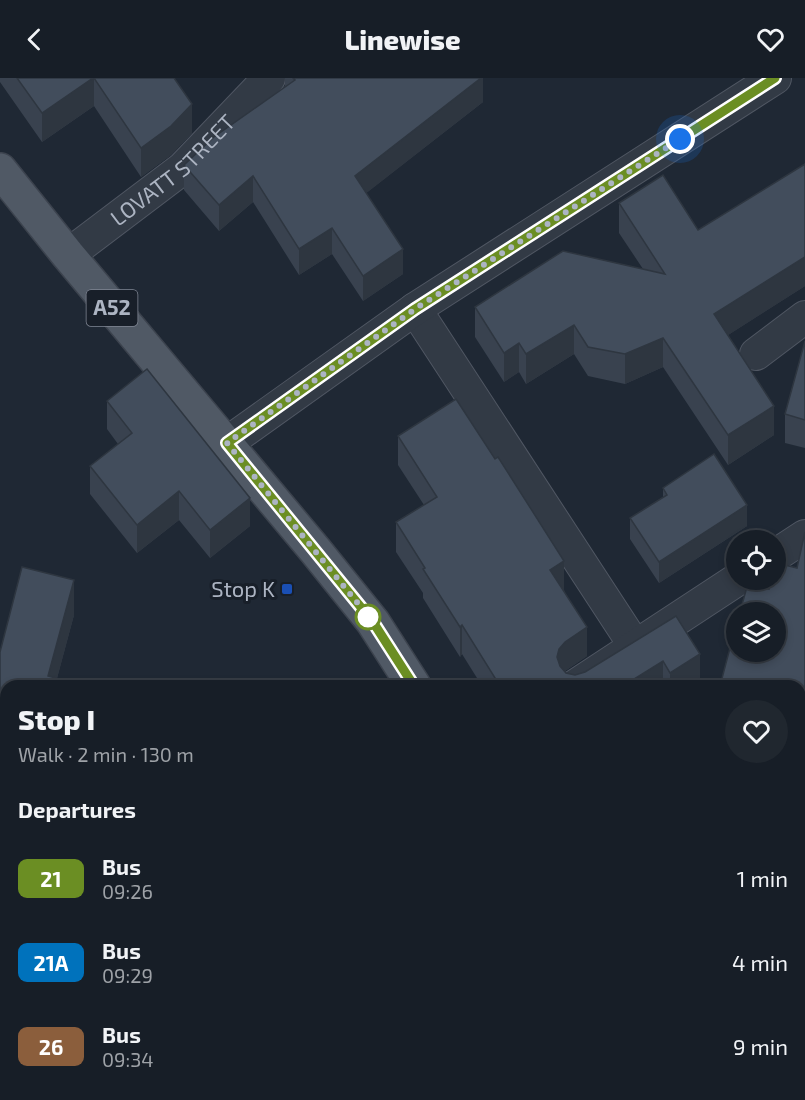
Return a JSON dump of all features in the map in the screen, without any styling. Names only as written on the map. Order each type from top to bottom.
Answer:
[{"type":"main road","name":"A52","points":[[0,170],[373,622],[410,680]]},
{"type":"street","name":"LOVATT STREET","points":[[68,255],[183,168],[269,78]]},
{"type":"street","points":[[227,443],[415,309],[775,78]]},
{"type":"street","points":[[415,309],[635,646]]},
{"type":"street","points":[[756,354],[805,317]]},
{"type":"street","points":[[786,548],[805,536]]},
{"type":"street","points":[[584,680],[726,587]]},
{"type":"building","points":[[17,78],[93,78],[42,113]]},
{"type":"building","points":[[94,78],[174,78],[192,104],[171,126],[141,148]]},
{"type":"building","points":[[293,78],[481,78],[355,176],[403,249],[363,276],[332,228],[299,249],[253,176],[219,205],[184,165],[214,137],[295,80]]},
{"type":"building","points":[[805,164],[805,257],[714,314],[774,406],[728,435],[663,338],[625,354],[588,347],[574,325],[526,354],[519,343],[504,353],[475,307],[563,251],[665,274],[619,203],[663,175],[698,230]]},
{"type":"building","points":[[805,341],[805,420],[785,414]]},
{"type":"building","points":[[147,369],[250,498],[210,530],[179,491],[137,525],[90,466],[132,433],[107,401]]},
{"type":"building","points":[[456,399],[495,459],[498,457],[564,561],[550,570],[587,627],[559,649],[557,657],[566,673],[575,675],[585,672],[676,616],[700,654],[670,673],[663,661],[633,680],[496,680],[423,569],[425,568],[396,522],[437,497],[398,436]]},
{"type":"building","points":[[714,454],[747,505],[659,562],[630,518],[667,495],[663,488]]},
{"type":"building","points":[[805,532],[805,680],[722,680],[726,662],[786,662],[786,602],[743,602],[746,590],[786,590],[786,565],[797,568]]},
{"type":"building","points":[[22,567],[74,580],[48,676],[63,680],[0,680],[0,652]]},
{"type":"bus line","name":"21","points":[[410,680],[373,622],[227,443],[415,309],[775,78]]},
{"type":"place","name":"Stop K","points":[[287,589]]},
{"type":"route","points":[[368,617],[373,622],[227,443],[415,309],[680,139]]}]
